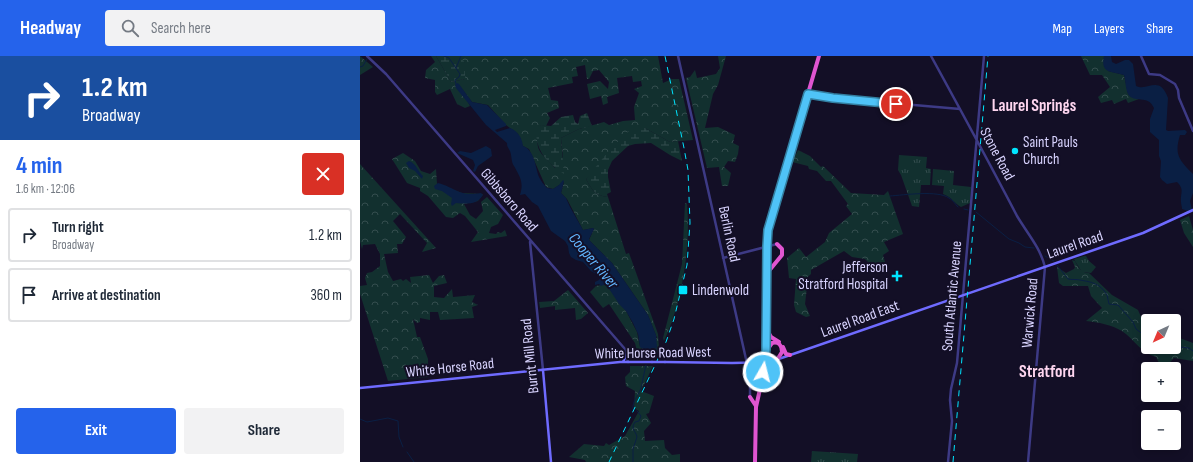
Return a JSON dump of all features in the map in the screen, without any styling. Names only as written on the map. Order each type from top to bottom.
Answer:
[{"type":"highway","points":[[755,462],[756,406],[766,352],[767,246],[770,223],[819,56]]},
{"type":"highway","points":[[767,274],[770,268],[782,255],[782,249],[777,244]]},
{"type":"highway","points":[[767,329],[771,337],[781,343],[786,354],[790,355]]},
{"type":"highway","points":[[766,352],[772,343],[778,343],[781,346],[782,352],[777,360]]},
{"type":"highway","points":[[750,397],[754,399],[758,397]]},
{"type":"highway","points":[[750,397],[756,406]]},
{"type":"main road","name":"Laurel Road","points":[[963,295],[1150,230],[1192,211]]},
{"type":"main road","name":"Laurel Road East","points":[[765,363],[963,295]]},
{"type":"main road","points":[[623,362],[627,353]]},
{"type":"main road","name":"White Horse Road West","points":[[543,370],[623,362],[765,363]]},
{"type":"main road","name":"White Horse Road","points":[[360,388],[543,370]]},
{"type":"main road","name":"Burnt Mill Road","points":[[543,370],[551,462]]},
{"type":"street","name":"Gibbsboro Road","points":[[368,56],[386,74],[627,353]]},
{"type":"street","name":"Berlin Road","points":[[678,56],[722,258],[747,363],[750,379],[750,397]]},
{"type":"street","name":"Stone Road","points":[[931,56],[1022,224],[1040,251],[1044,262]]},
{"type":"street","name":"South Atlantic Avenue","points":[[948,462],[952,421],[950,394],[957,363],[984,56]]},
{"type":"street","points":[[1141,56],[1149,74],[1160,75],[1175,84],[1178,90],[1179,98],[1193,131]]},
{"type":"street","points":[[808,94],[960,109]]},
{"type":"street","points":[[976,147],[980,145]]},
{"type":"street","name":"Burnt Mill Road","points":[[530,241],[543,370]]},
{"type":"street","points":[[722,258],[777,244]]},
{"type":"street","name":"Warwick Road","points":[[1028,462],[1045,267],[1044,262]]},
{"type":"street","points":[[627,353],[628,362]]},
{"type":"green space","points":[[360,56],[373,67],[360,75]]},
{"type":"green space","points":[[431,56],[436,56],[451,82],[465,79],[465,63],[453,58],[453,56],[658,56],[663,83],[672,79],[679,79],[693,140],[670,142],[645,128],[586,179],[594,192],[608,197],[626,254],[629,253],[658,334],[659,348],[656,358],[631,358],[630,353],[637,351],[635,343],[609,304],[603,308],[590,292],[596,286],[606,284],[626,311],[637,332],[640,347],[657,338],[648,315],[628,286],[612,263],[589,240],[594,229],[583,230],[567,199],[561,193],[564,182],[553,189],[546,187],[529,149],[523,146],[518,134],[506,125],[488,105],[472,102],[459,85],[470,106],[465,108],[457,104],[450,89],[437,95],[435,92],[435,80],[425,78],[426,70],[435,62]],"holes":[[[585,65],[587,79],[589,79],[593,71],[599,70],[609,82],[608,89],[600,81],[587,84],[590,99],[601,96],[603,105],[608,103],[607,97],[619,93],[617,78],[632,76],[633,82],[641,81],[642,86],[634,89],[639,93],[634,107],[635,120],[623,121],[609,125],[604,122],[579,129],[561,138],[563,157],[555,168],[541,153],[538,145],[541,125],[546,126],[550,118],[547,113],[559,108],[558,101],[551,100],[548,88],[573,83],[572,77],[578,76],[576,67]]]},
{"type":"green space","points":[[436,56],[453,56],[454,58],[462,59],[465,63],[465,79],[451,82]]},
{"type":"green space","points":[[718,56],[726,56],[718,85],[713,94],[705,128],[718,127],[735,135],[733,143],[739,146],[738,154],[735,162],[728,161],[724,167],[731,173],[728,186],[722,186],[719,167],[707,168],[686,78],[690,77],[695,70],[697,78],[716,74],[720,68]]},
{"type":"green space","points":[[1081,56],[1104,56],[1108,71],[1124,75],[1128,94],[1139,99],[1128,103],[1126,99],[1114,104],[1112,100],[1101,103],[1098,97],[1110,87],[1102,75],[1090,75]]},
{"type":"green space","points":[[587,113],[592,126],[579,129],[561,138],[564,174],[544,156],[538,146],[536,132],[541,125],[551,126],[561,117],[573,115],[575,122],[578,124],[580,116]]},
{"type":"green space","points":[[632,128],[645,128],[670,142],[678,141],[682,161],[651,143],[628,146],[612,161],[608,170],[611,192],[607,194],[608,197],[597,194],[586,179],[612,147]]},
{"type":"green space","points":[[798,150],[810,156],[821,167],[823,166],[851,193],[884,195],[888,191],[903,234],[884,242],[889,251],[883,255],[885,262],[874,268],[865,259],[852,257],[844,251],[811,270],[811,274],[803,281],[807,287],[805,304],[810,316],[806,317],[796,312],[794,305],[796,279],[789,278],[787,258],[799,248],[806,257],[825,242],[829,233],[852,214],[846,206],[848,204],[831,181],[826,181],[817,171],[809,169],[808,166],[792,162]]},
{"type":"green space","points":[[403,153],[415,161],[421,171],[430,174],[436,169],[437,184],[462,193],[483,194],[478,201],[464,204],[470,215],[476,219],[483,211],[481,202],[487,197],[503,215],[498,224],[491,227],[489,233],[496,234],[505,230],[507,236],[471,242],[478,232],[465,216],[460,213],[453,218],[446,217],[428,196],[420,191],[420,188],[407,183],[392,159]]},
{"type":"green space","points":[[899,155],[927,157],[926,168],[931,169],[930,185],[921,185],[919,207],[912,206],[898,170]]},
{"type":"green space","points":[[360,164],[436,248],[422,252],[427,243],[400,214],[393,221],[406,237],[402,244],[397,244],[398,253],[384,254],[388,272],[393,281],[401,279],[403,281],[406,279],[411,283],[410,277],[429,275],[433,283],[439,276],[444,275],[447,283],[434,286],[434,297],[444,298],[452,289],[453,297],[475,295],[472,302],[478,305],[472,307],[474,318],[440,320],[438,312],[430,312],[430,320],[420,318],[420,322],[417,323],[413,319],[417,337],[420,337],[428,359],[428,377],[388,381],[360,294],[360,286],[367,285],[365,278],[367,273],[372,272],[380,266],[380,254],[375,244],[363,245],[362,249],[360,241]]},
{"type":"green space","points":[[933,169],[954,171],[953,185],[971,187],[970,203],[961,207],[943,194],[944,186],[932,185]]},
{"type":"green space","points":[[685,203],[687,204],[688,238],[684,274],[676,309],[664,341],[663,338],[682,264]]},
{"type":"green space","points":[[1189,216],[1193,230],[1193,247],[1184,233],[1180,220]]},
{"type":"green space","points":[[1086,256],[1096,267],[1091,273],[1082,272],[1074,259]]},
{"type":"green space","points":[[1072,260],[1075,261],[1082,271],[1089,273],[1112,295],[1138,310],[1141,317],[1141,348],[1122,331],[1114,327],[1086,321],[1102,308],[1091,296],[1088,286],[1063,286],[1059,283],[1057,267],[1066,273],[1075,267]]},
{"type":"green space","points":[[568,290],[588,313],[581,319],[576,320],[575,308],[555,310],[555,306],[540,308],[539,302],[554,301]]},
{"type":"green space","points":[[1181,339],[1193,343],[1193,361],[1174,358],[1170,362],[1158,362],[1156,357],[1148,354],[1181,354]]},
{"type":"green space","points":[[630,366],[653,366],[641,391],[654,396],[649,413],[646,414],[651,423],[644,431],[645,441],[664,440],[665,448],[672,455],[680,454],[680,462],[586,462],[585,460],[569,457],[584,444],[604,446],[606,443],[609,445],[625,436],[639,411],[634,408],[635,391],[626,386],[625,377],[630,372]]},
{"type":"green space","points":[[812,451],[858,454],[857,462],[811,462]]},
{"type":"water","points":[[1104,56],[1111,56],[1112,62],[1116,64],[1129,60],[1133,64],[1136,86],[1145,87],[1157,85],[1165,91],[1168,98],[1166,130],[1185,130],[1187,132],[1185,135],[1180,135],[1178,152],[1181,161],[1193,174],[1193,193],[1190,201],[1192,209],[1188,211],[1182,209],[1182,189],[1177,182],[1167,184],[1160,177],[1161,161],[1159,156],[1159,140],[1150,132],[1150,119],[1154,108],[1148,101],[1131,97],[1128,94],[1124,75],[1105,69],[1103,62]]},
{"type":"water","points":[[457,83],[472,102],[487,105],[506,124],[506,126],[495,130],[497,132],[510,128],[517,133],[522,140],[523,146],[530,151],[539,177],[547,188],[553,189],[563,180],[564,181],[561,193],[566,198],[583,230],[594,229],[589,239],[590,241],[612,263],[648,315],[656,335],[657,347],[646,351],[640,347],[638,334],[626,311],[619,304],[606,284],[601,286],[599,284],[595,285],[595,282],[601,277],[591,271],[583,262],[571,257],[565,241],[551,231],[538,206],[525,194],[520,195],[522,187],[521,180],[512,163],[511,153],[507,143],[486,125],[456,88],[455,85]]},
{"type":"water","points":[[486,146],[491,149],[492,156],[478,166],[475,172],[473,171],[475,165],[473,160],[457,153],[460,151],[471,153]]},
{"type":"water","points":[[409,161],[423,176],[422,179],[415,171],[409,168],[406,163]]},
{"type":"water","points":[[438,183],[462,193],[481,193],[483,195],[478,201],[468,204],[456,203],[452,206],[452,198],[442,191],[435,189],[434,186]]},
{"type":"waterway","name":"Cooper River","points":[[444,56],[449,58],[460,74],[455,80],[456,84]]},
{"type":"waterway","name":"Cooper River","points":[[456,68],[461,56]]},
{"type":"waterway","points":[[360,67],[363,66],[367,59]]},
{"type":"waterway","points":[[890,196],[937,194],[950,199],[958,207]]},
{"type":"waterway","points":[[964,209],[968,210]]},
{"type":"waterway","points":[[976,212],[1009,239],[1025,247],[1034,248]]},
{"type":"waterway","points":[[1045,256],[1054,261]]},
{"type":"waterway","points":[[1057,265],[1068,279],[1092,282],[1101,288],[1107,295],[1109,304],[1118,305],[1133,322],[1136,329],[1141,333]]},
{"type":"waterway","name":"Cooper River","points":[[652,355],[656,351],[656,347]]},
{"type":"waterway","points":[[1181,347],[1189,348],[1193,351]]},
{"type":"waterway","name":"Cooper River","points":[[633,409],[634,403],[641,388],[646,365]]},
{"type":"waterway","name":"Cooper River","points":[[633,462],[633,449],[637,437],[633,426],[635,422],[639,421],[641,416],[637,411]]},
{"type":"waterway","points":[[360,419],[367,422],[388,418],[398,421],[399,437],[403,447]]},
{"type":"waterway","points":[[407,452],[414,462]]},
{"type":"railway","points":[[609,462],[666,342],[674,319],[687,265],[690,223],[688,170],[665,56]]},
{"type":"railway","points":[[953,462],[988,56]]},
{"type":"place","name":"Saint Pauls Church","points":[[1015,151]]},
{"type":"place","name":"Jefferson Stratford Hospital","points":[[897,276]]},
{"type":"place","name":"Lindenwold","points":[[683,290]]},
{"type":"district","name":"Laurel Springs","points":[[1034,106]]},
{"type":"district","name":"Stratford","points":[[1047,372]]},
{"type":"route","points":[[763,372],[766,350],[768,230],[808,94],[896,104]]}]
